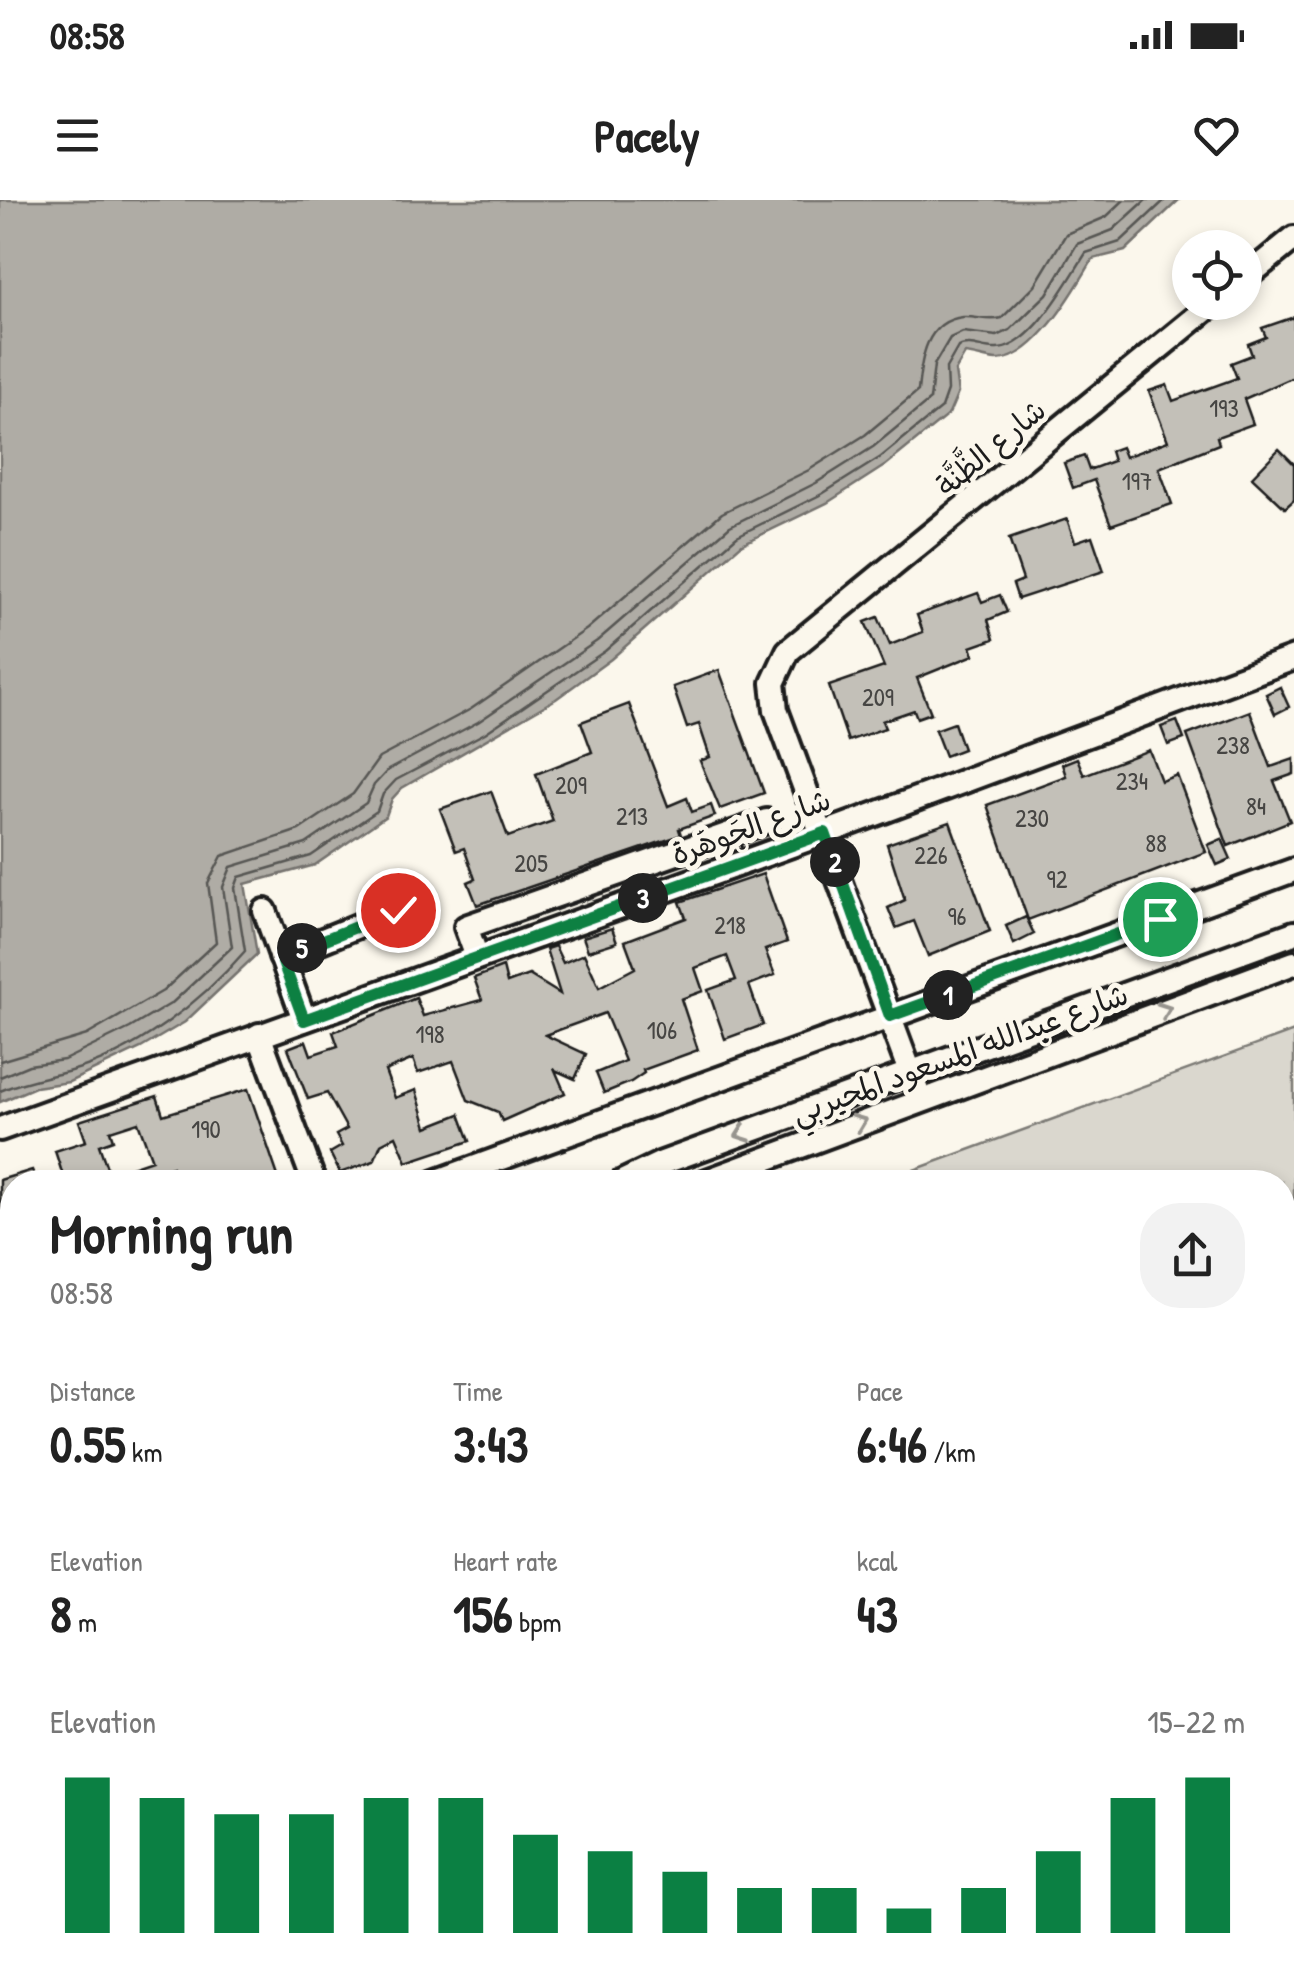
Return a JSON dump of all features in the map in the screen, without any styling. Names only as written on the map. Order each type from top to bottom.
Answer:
[{"type":"street","points":[[1262,264],[1294,238]]},
{"type":"street","name":"شارع الظَّنَّة","points":[[920,1099],[785,726],[784,678],[805,641],[1193,320]]},
{"type":"street","name":"شارع الجَوهَرة","points":[[0,1129],[825,833],[1294,658]]},
{"type":"street","points":[[477,957],[466,927],[767,822]]},
{"type":"street","points":[[468,1170],[1294,870]]},
{"type":"street","points":[[625,871],[636,900]]},
{"type":"street","points":[[281,957],[398,910]]},
{"type":"street","points":[[265,911],[304,1020]]},
{"type":"street","name":"شارع عبدالله المسعود المحيربي","points":[[649,1170],[1294,933]]},
{"type":"street","name":"شارع عبدالله المسعود المحيربي","points":[[735,1170],[1294,963]]},
{"type":"street","points":[[259,1036],[309,1170]]},
{"type":"street","points":[[660,1170],[673,1159]]},
{"type":"shaded area","points":[[1294,1031],[1294,1170],[914,1170]]},
{"type":"water","points":[[0,200],[1179,200],[1125,251],[1093,259],[1053,321],[1025,349],[996,360],[965,354],[955,371],[958,393],[949,414],[886,465],[827,503],[742,544],[611,659],[556,699],[402,788],[392,799],[386,816],[315,865],[245,884],[257,954],[185,1022],[69,1082],[35,1087],[0,1102]]},
{"type":"building","points":[[1294,317],[1294,377],[1244,399],[1253,424],[1217,437],[1219,444],[1159,468],[1172,504],[1111,525],[1094,480],[1073,488],[1064,463],[1084,456],[1089,470],[1113,461],[1110,451],[1121,447],[1125,457],[1168,441],[1149,391],[1167,385],[1173,401],[1237,378],[1231,363],[1252,355],[1248,344],[1266,337],[1262,328]]},
{"type":"building","points":[[1279,449],[1294,464],[1294,500],[1285,508],[1252,477]]},
{"type":"building","points":[[1067,519],[1075,542],[1092,536],[1104,571],[1018,599],[1013,584],[1023,580],[1009,539]]},
{"type":"building","points":[[978,593],[982,602],[1000,595],[1007,612],[988,620],[994,639],[971,647],[974,655],[917,678],[931,713],[917,718],[914,710],[882,721],[885,728],[848,741],[829,686],[884,667],[865,622],[878,617],[890,645],[923,632],[917,615]]},
{"type":"building","points":[[719,670],[764,793],[720,809],[700,761],[710,757],[699,724],[687,728],[673,687]]},
{"type":"building","points":[[1280,687],[1289,707],[1275,714],[1266,694]]},
{"type":"building","points":[[629,704],[668,806],[687,798],[692,812],[711,805],[715,816],[679,829],[681,835],[477,905],[468,882],[475,879],[464,848],[456,851],[440,809],[491,791],[508,837],[553,821],[536,774],[592,752],[581,722]]},
{"type":"building","points":[[1250,711],[1271,767],[1294,759],[1294,774],[1274,781],[1290,821],[1228,846],[1187,735]]},
{"type":"building","points":[[1177,721],[1184,739],[1168,745],[1161,727]]},
{"type":"building","points":[[954,723],[963,749],[945,756],[935,730]]},
{"type":"building","points":[[1149,750],[1161,781],[1177,775],[1206,852],[1028,920],[987,805],[1066,776],[1062,764],[1077,758],[1084,775]]},
{"type":"building","points":[[950,822],[990,931],[928,956],[914,921],[896,928],[888,908],[905,900],[887,844]]},
{"type":"building","points":[[1222,839],[1231,859],[1217,865],[1208,845]]},
{"type":"building","points":[[763,874],[787,942],[765,950],[775,975],[749,985],[763,1025],[725,1039],[708,990],[736,980],[727,956],[695,968],[703,991],[681,999],[698,1050],[643,1070],[631,1082],[604,1093],[596,1073],[625,1061],[605,1013],[545,1035],[586,1054],[575,1079],[555,1070],[565,1093],[502,1121],[498,1112],[468,1100],[453,1061],[418,1073],[413,1059],[385,1071],[395,1098],[416,1090],[427,1127],[460,1114],[470,1141],[407,1162],[396,1136],[381,1144],[374,1161],[338,1170],[330,1153],[342,1146],[336,1135],[347,1129],[327,1093],[308,1099],[288,1048],[306,1041],[311,1055],[338,1046],[333,1032],[416,998],[423,1016],[482,1000],[474,978],[503,967],[507,983],[529,975],[560,994],[546,949],[555,946],[563,963],[584,954],[599,987],[635,968],[625,941],[686,918],[680,902]]},
{"type":"building","points":[[1026,917],[1034,934],[1014,944],[1006,926]]},
{"type":"building","points":[[612,928],[617,942],[588,951],[583,937]]},
{"type":"building","points":[[248,1089],[276,1170],[132,1170],[131,1167],[152,1160],[138,1122],[110,1131],[113,1140],[99,1145],[108,1170],[61,1170],[55,1151],[86,1141],[79,1121],[157,1096],[163,1115]]},
{"type":"route","points":[[398,910],[281,957],[304,1020],[825,833],[890,1016],[1160,919]]}]
